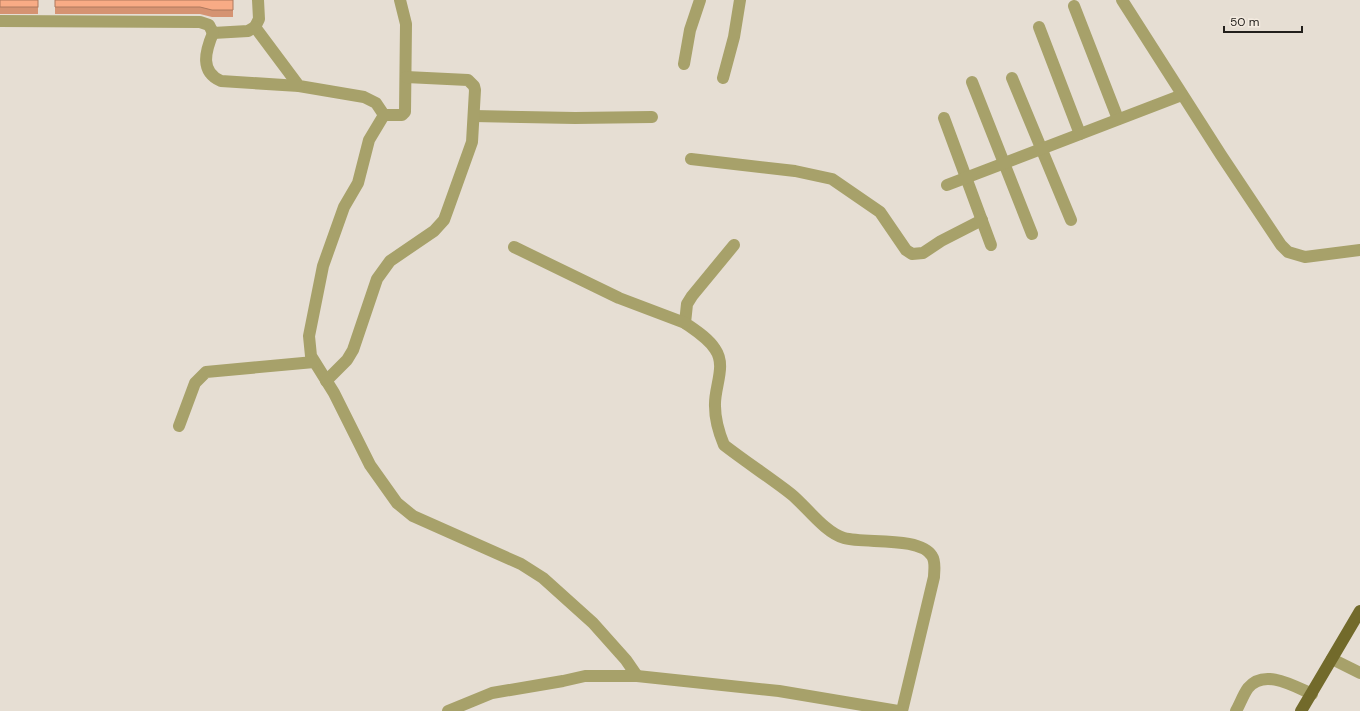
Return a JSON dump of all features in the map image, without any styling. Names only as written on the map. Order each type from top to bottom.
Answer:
[{"type":"main road","points":[[1301,711],[1360,611]]},
{"type":"street","points":[[213,34],[248,31],[255,27],[259,19],[258,0]]},
{"type":"street","points":[[384,115],[402,115],[405,112],[406,24],[400,0]]},
{"type":"street","points":[[684,64],[690,30],[700,0]]},
{"type":"street","points":[[723,78],[734,37],[740,0]]},
{"type":"street","points":[[1122,0],[1182,95],[1281,245],[1288,252],[1305,256],[1360,250]]},
{"type":"street","points":[[1074,6],[1118,119]]},
{"type":"street","points":[[0,21],[200,22],[209,25],[213,34],[208,46],[207,71],[214,78],[221,81],[300,86],[364,97],[376,103],[384,115]]},
{"type":"street","points":[[255,27],[300,86]]},
{"type":"street","points":[[1040,27],[1080,134]]},
{"type":"street","points":[[326,381],[347,360],[353,350],[377,279],[390,261],[426,238],[444,220],[469,155],[472,142],[474,116],[475,90],[472,82],[468,80],[406,77]]},
{"type":"street","points":[[1012,78],[1071,220]]},
{"type":"street","points":[[972,82],[1032,234]]},
{"type":"street","points":[[947,186],[1182,95]]},
{"type":"street","points":[[384,115],[369,140],[358,183],[344,207],[323,266],[309,336],[311,356],[326,381],[370,465],[397,503],[413,516],[521,564],[543,578],[593,623],[626,660],[637,676]]},
{"type":"street","points":[[474,116],[575,118],[652,117]]},
{"type":"street","points":[[944,118],[991,245]]},
{"type":"street","points":[[691,159],[795,171],[832,179],[880,212],[906,250],[912,254],[923,252],[982,220]]},
{"type":"street","points":[[685,322],[685,311],[689,300],[714,267],[734,245]]},
{"type":"street","points":[[514,247],[619,298],[685,322],[715,348],[721,362],[715,406],[719,433],[724,445],[792,495],[832,532],[843,538],[857,541],[878,540],[915,546],[926,550],[932,556],[935,567],[934,577],[902,711]]},
{"type":"street","points":[[179,426],[195,384],[206,372],[314,362]]},
{"type":"street","points":[[1332,659],[1360,673]]},
{"type":"street","points":[[448,711],[492,693],[585,676],[637,676],[779,691],[898,711]]},
{"type":"street","points":[[1236,711],[1248,688],[1257,680],[1277,680],[1312,694]]},
{"type":"building","points":[[0,0],[38,0],[38,7],[0,7]]},
{"type":"building","points":[[55,0],[233,0],[233,10],[212,10],[200,7],[55,7]]}]
